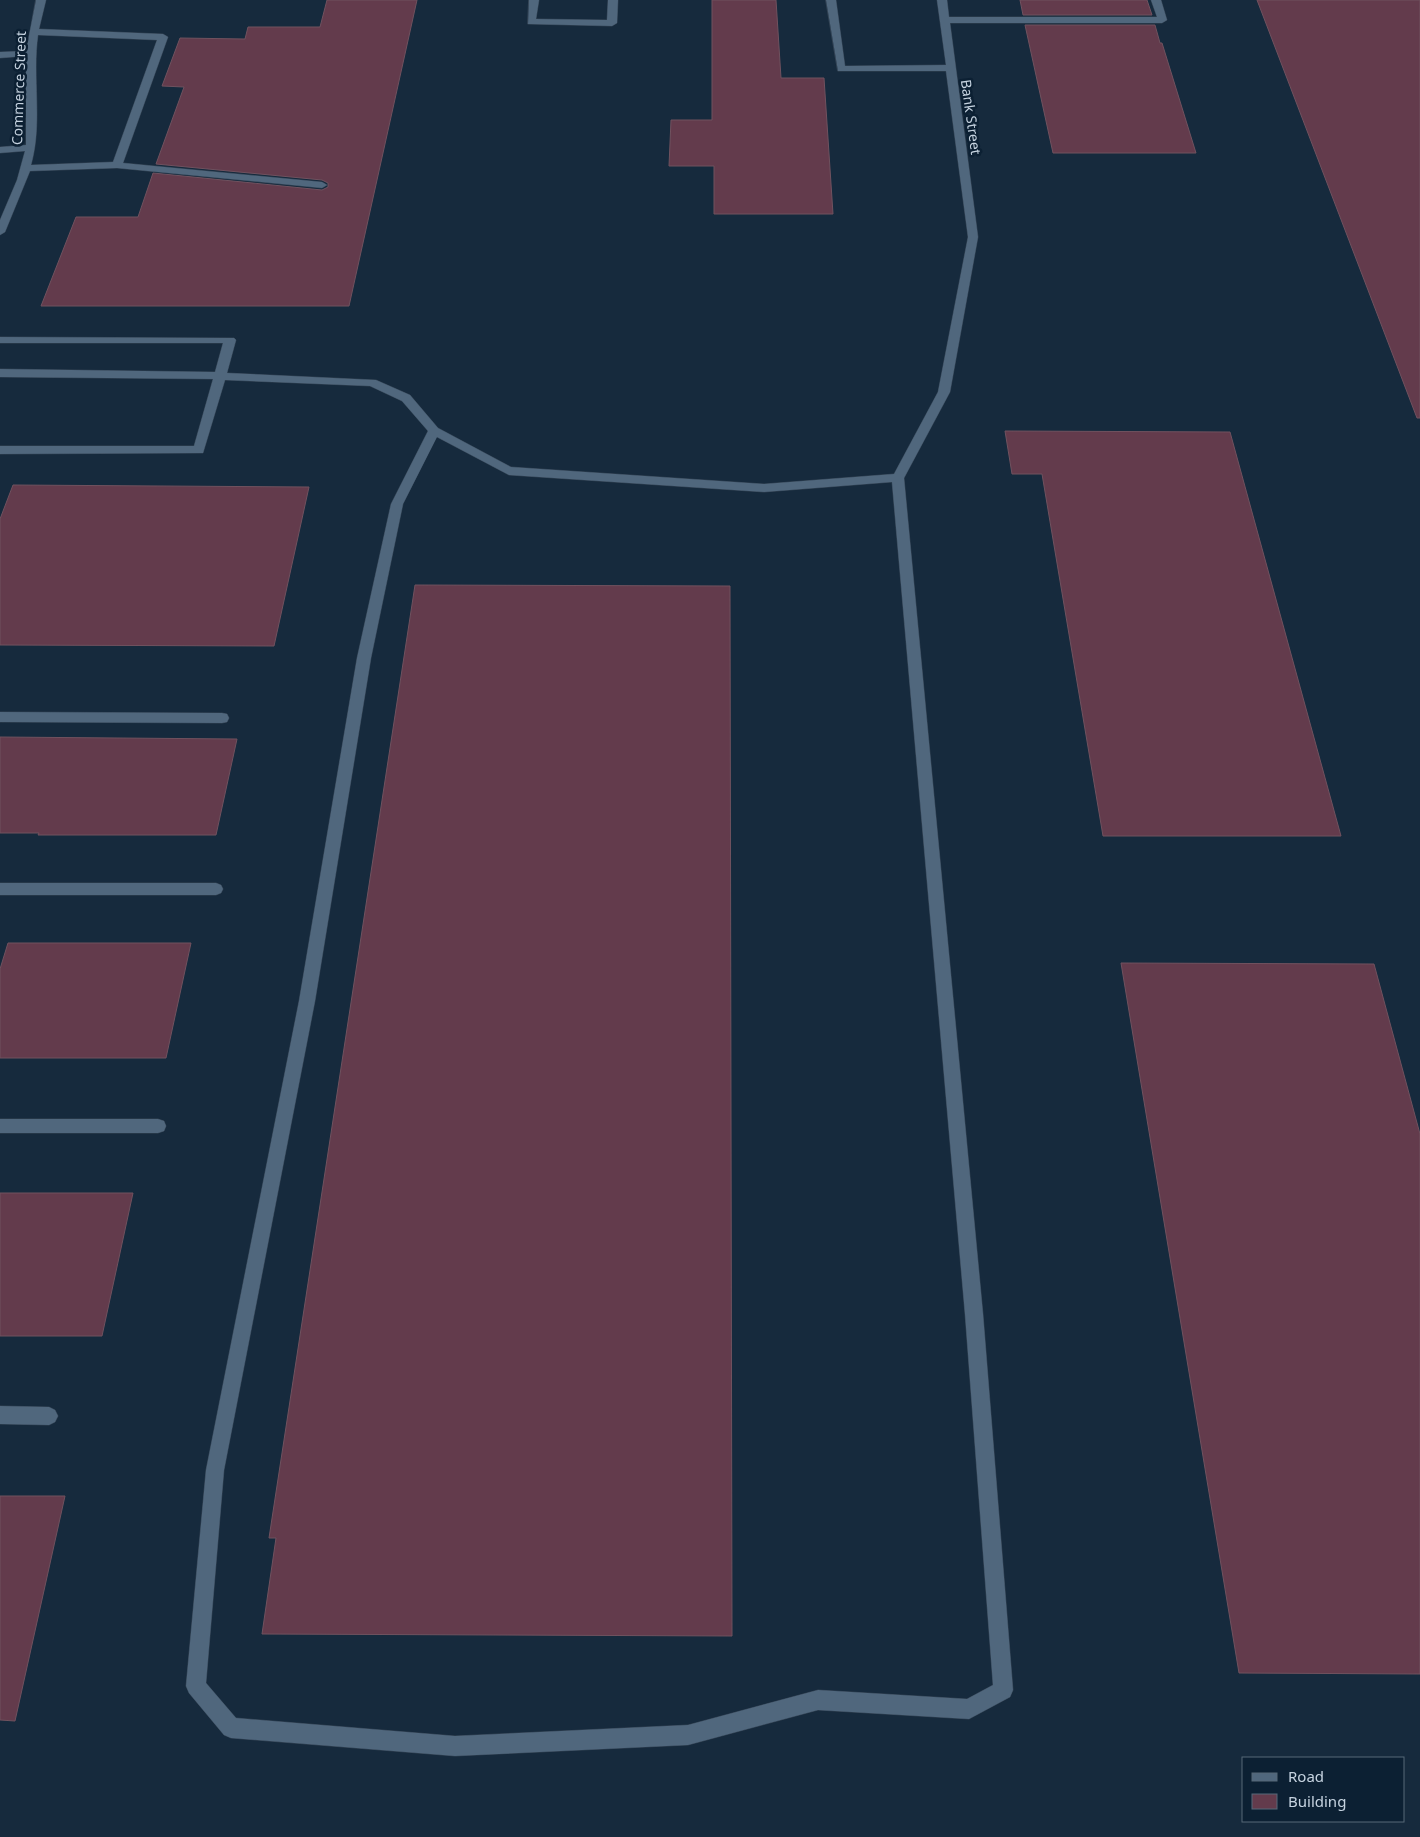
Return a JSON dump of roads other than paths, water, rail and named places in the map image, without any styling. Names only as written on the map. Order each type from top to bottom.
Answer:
[{"type":"street","name":"Commerce Street","points":[[0,232],[31,148],[32,53],[34,32],[41,0]]},
{"type":"street","points":[[534,0],[531,22],[612,23],[613,0]]},
{"type":"street","points":[[831,0],[841,69],[950,68]]},
{"type":"street","name":"Bank Street","points":[[898,478],[944,392],[973,237],[942,0]]},
{"type":"street","points":[[945,20],[1162,20],[1156,0]]},
{"type":"street","points":[[34,32],[163,37],[117,165]]},
{"type":"street","points":[[0,55],[32,53]]},
{"type":"street","points":[[0,150],[31,148]]},
{"type":"street","points":[[25,168],[117,165],[322,185]]},
{"type":"street","points":[[0,340],[230,340],[199,450],[0,450]]},
{"type":"street","points":[[0,373],[220,376],[372,383],[406,398],[434,431],[508,471],[764,488],[898,478],[974,1314],[1003,1690],[969,1709],[818,1700],[688,1734],[455,1746],[232,1728],[196,1686],[215,1470],[307,1001],[364,658],[397,504],[434,431]]},
{"type":"street","points":[[0,717],[222,718]]},
{"type":"street","points":[[0,889],[216,889]]},
{"type":"street","points":[[0,1126],[158,1126]]},
{"type":"street","points":[[0,1415],[49,1416]]}]
